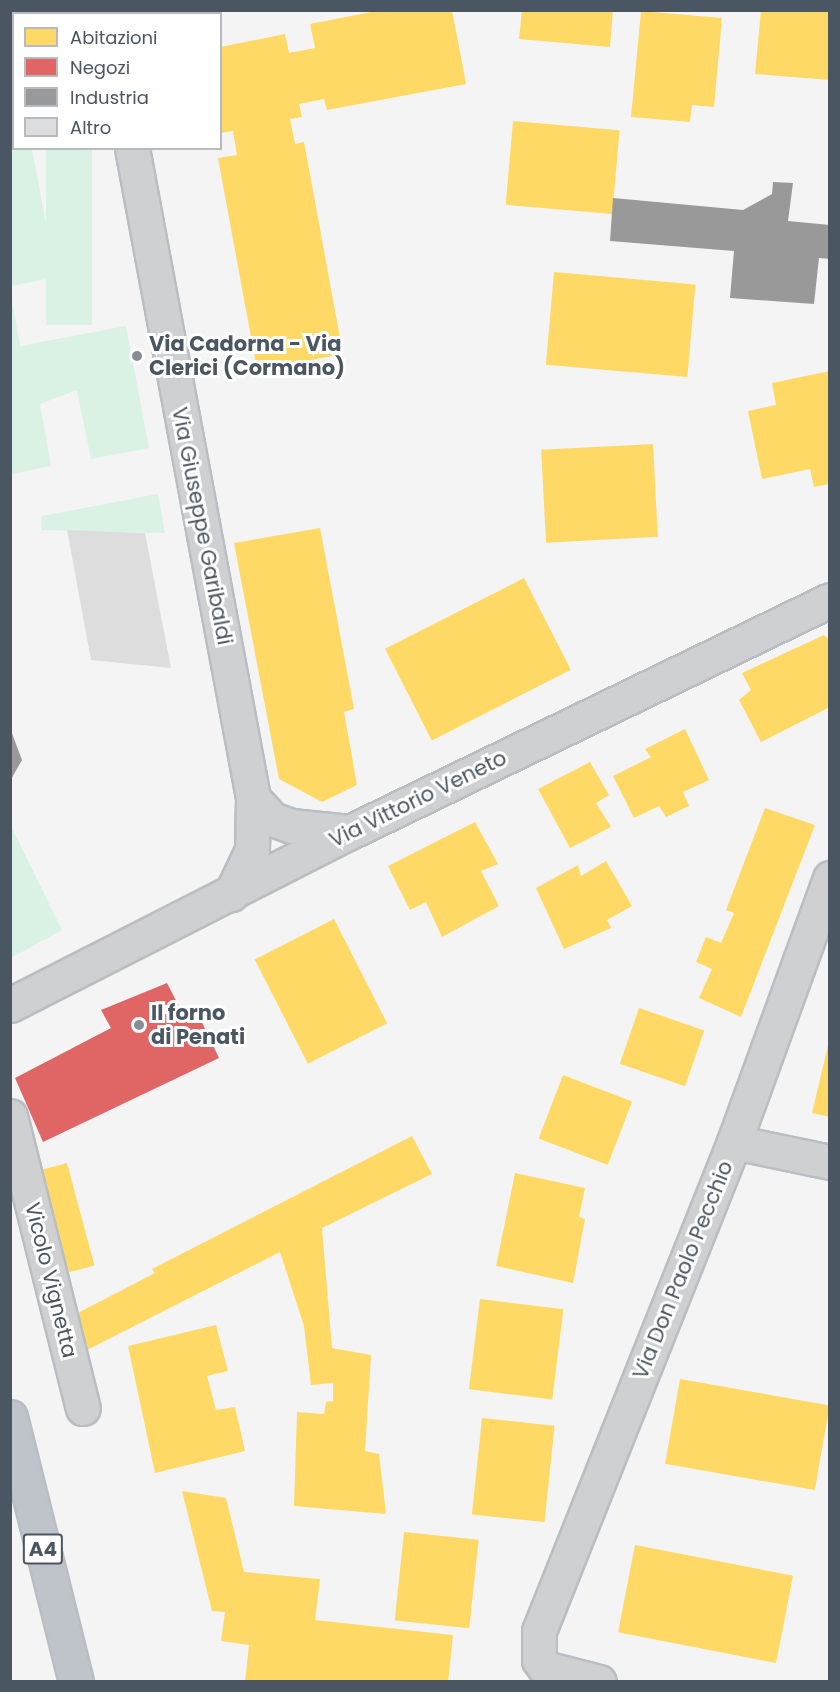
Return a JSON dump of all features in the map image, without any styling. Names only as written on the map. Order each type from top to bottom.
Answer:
[{"type":"highway","name":"A4","points":[[10,1417],[76,1682]]},
{"type":"street","name":"Via Giuseppe Garibaldi","points":[[132,150],[253,798],[252,850],[231,894]]},
{"type":"street","name":"Via Vittorio Veneto","points":[[10,1005],[350,832],[830,600]]},
{"type":"street","points":[[253,798],[272,819],[291,826],[350,832]]},
{"type":"street","name":"Via Don Paolo Pecchio","points":[[599,1682],[555,1672],[539,1660],[539,1631],[734,1142],[830,878]]},
{"type":"street","name":"Vicolo Vignetta","points":[[10,1116],[83,1408]]},
{"type":"street","points":[[734,1142],[830,1162]]},
{"type":"green space","points":[[12,16],[12,150],[32,150],[56,277],[11,286]]},
{"type":"green space","points":[[46,150],[92,150],[92,325],[46,325]]},
{"type":"green space","points":[[11,295],[20,346],[126,326],[149,448],[91,459],[77,390],[40,404],[51,466],[11,474]]},
{"type":"green space","points":[[158,494],[165,533],[41,530],[42,516]]},
{"type":"green space","points":[[11,826],[62,930],[11,958],[10,957]]},
{"type":"building: Abitazioni","points":[[381,10],[452,10],[466,84],[327,110],[324,99],[299,104],[302,117],[290,119],[295,144],[304,142],[343,354],[257,370],[218,158],[237,155],[233,131],[222,133],[222,47],[285,34],[289,53],[315,48],[310,24]]},
{"type":"building: Abitazioni","points":[[522,10],[613,10],[610,47],[519,39]]},
{"type":"building: Abitazioni","points":[[761,10],[830,10],[830,80],[755,74]]},
{"type":"building: Abitazioni","points":[[641,11],[722,18],[714,107],[692,105],[690,122],[631,117]]},
{"type":"building: Abitazioni","points":[[513,121],[620,130],[612,214],[506,205]]},
{"type":"building: Abitazioni","points":[[554,272],[695,284],[687,377],[546,365]]},
{"type":"building: Abitazioni","points":[[830,371],[830,484],[814,487],[810,469],[762,479],[748,411],[776,405],[772,383]]},
{"type":"building: Abitazioni","points":[[653,444],[658,537],[546,543],[541,450]]},
{"type":"building: Abitazioni","points":[[320,528],[354,709],[344,712],[357,785],[322,802],[279,779],[234,543]]},
{"type":"building: Abitazioni","points":[[524,578],[571,670],[432,741],[385,649]]},
{"type":"building: Abitazioni","points":[[824,635],[830,640],[830,707],[761,742],[739,700],[751,690],[742,673]]},
{"type":"building: Abitazioni","points":[[685,729],[709,780],[683,792],[689,806],[666,817],[659,806],[634,818],[613,776],[651,757],[645,749]]},
{"type":"building: Abitazioni","points":[[590,762],[609,795],[596,803],[611,827],[570,848],[538,789]]},
{"type":"building: Abitazioni","points":[[765,808],[815,825],[741,1017],[699,998],[712,969],[696,962],[706,937],[721,943],[734,913],[726,910]]},
{"type":"building: Abitazioni","points":[[475,822],[498,864],[481,871],[499,906],[442,937],[426,902],[410,910],[388,866]]},
{"type":"building: Abitazioni","points":[[606,861],[632,906],[607,920],[611,928],[564,949],[536,888],[578,865],[581,876]]},
{"type":"building: Abitazioni","points":[[334,919],[387,1023],[308,1064],[255,959]]},
{"type":"building: Abitazioni","points":[[639,1008],[704,1030],[685,1086],[620,1064]]},
{"type":"building: Abitazioni","points":[[830,1037],[830,1117],[812,1113]]},
{"type":"building: Abitazioni","points":[[563,1075],[632,1102],[608,1165],[539,1138]]},
{"type":"building: Abitazioni","points":[[412,1136],[432,1174],[322,1228],[332,1348],[371,1355],[365,1451],[379,1454],[386,1514],[294,1506],[297,1412],[324,1414],[326,1402],[333,1401],[333,1383],[311,1385],[304,1326],[280,1252],[83,1352],[68,1318],[155,1273],[152,1269]]},
{"type":"building: Abitazioni","points":[[67,1163],[94,1265],[56,1276],[28,1173]]},
{"type":"building: Abitazioni","points":[[515,1173],[585,1188],[579,1217],[585,1219],[573,1283],[496,1266]]},
{"type":"building: Abitazioni","points":[[480,1299],[563,1309],[552,1400],[469,1389]]},
{"type":"building: Abitazioni","points":[[216,1325],[228,1371],[207,1376],[216,1410],[235,1407],[245,1451],[155,1473],[128,1346]]},
{"type":"building: Abitazioni","points":[[680,1379],[830,1405],[815,1490],[665,1464]]},
{"type":"building: Abitazioni","points":[[482,1418],[555,1426],[544,1522],[472,1514]]},
{"type":"building: Abitazioni","points":[[182,1491],[226,1498],[244,1572],[320,1579],[315,1620],[453,1635],[448,1682],[245,1682],[249,1645],[221,1641],[225,1612],[212,1611]]},
{"type":"building: Abitazioni","points":[[404,1532],[479,1540],[469,1628],[395,1621]]},
{"type":"building: Abitazioni","points":[[635,1545],[793,1576],[776,1663],[618,1632]]},
{"type":"building: Negozi","points":[[167,983],[185,1018],[197,1012],[219,1058],[43,1142],[15,1078],[111,1028],[101,1010]]},
{"type":"building: Industria","points":[[773,182],[793,183],[788,221],[830,225],[830,259],[819,258],[814,304],[730,298],[734,251],[610,241],[613,198],[743,210],[772,194]]},
{"type":"building: Industria","points":[[10,728],[22,760],[10,781]]},
{"type":"building: Altro","points":[[67,530],[145,533],[171,668],[91,660]]},
{"type":"place","name":"Via Cadorna - Via Clerici (Cormano)","points":[[137,356]]},
{"type":"place","name":"Il forno di Penati","points":[[139,1025]]}]
